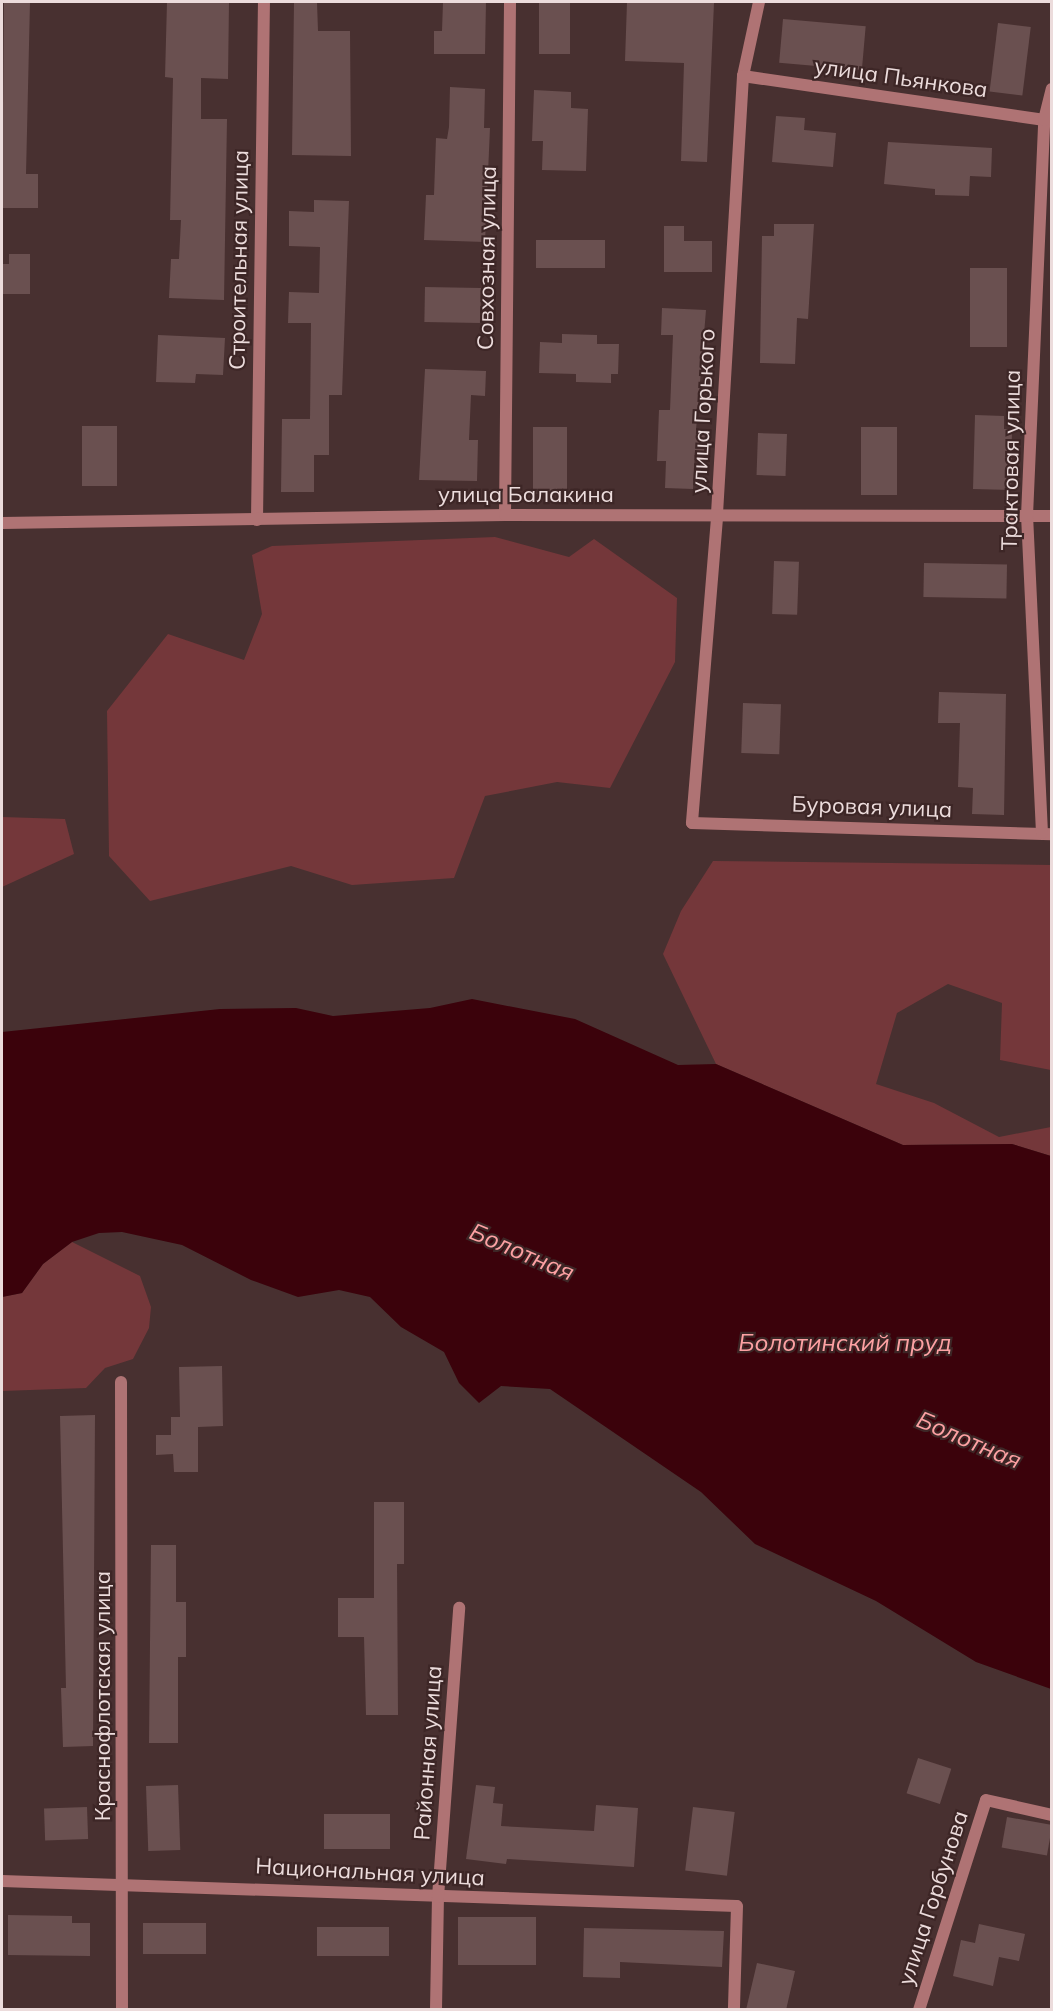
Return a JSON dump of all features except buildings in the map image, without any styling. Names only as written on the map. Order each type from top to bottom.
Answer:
[{"type":"street","name":"Строительная улица","points":[[257,520],[264,2]]},
{"type":"street","name":"Совхозная улица","points":[[505,515],[510,2]]},
{"type":"street","name":"улица Горького","points":[[692,824],[717,518],[743,76],[759,2]]},
{"type":"street","name":"улица Пьянкова","points":[[743,76],[1048,121]]},
{"type":"street","name":"Трактовая улица","points":[[1047,833],[1028,516],[1048,121],[1052,89]]},
{"type":"street","name":"улица Балакина","points":[[2,523],[505,515],[717,518],[1052,516]]},
{"type":"street","name":"Буровая улица","points":[[692,824],[1047,833]]},
{"type":"street","name":"Краснофлотская улица","points":[[122,1382],[125,1882],[123,2010]]},
{"type":"street","name":"Районная улица","points":[[436,2010],[438,1897],[459,1608]]},
{"type":"street","name":"улица Горбунова","points":[[919,2010],[986,1800],[1052,1815]]},
{"type":"street","name":"Национальная улица","points":[[2,1881],[125,1882],[438,1897],[736,1906],[734,2010]]},
{"type":"shaded area","points":[[495,537],[569,557],[594,539],[677,598],[675,662],[610,788],[557,782],[485,796],[454,878],[352,885],[291,866],[150,901],[109,856],[107,711],[168,634],[244,660],[262,614],[252,555],[272,546]]},
{"type":"shaded area","points":[[2,817],[65,819],[74,854],[2,887]]},
{"type":"shaded area","points":[[713,861],[1051,865],[1051,1070],[1000,1060],[1002,1003],[948,984],[897,1013],[876,1084],[934,1103],[999,1137],[1051,1127],[1051,1156],[1012,1144],[903,1145],[716,1064],[663,954],[681,911]]},
{"type":"shaded area","points":[[72,1242],[140,1276],[151,1307],[149,1328],[133,1359],[105,1368],[86,1388],[2,1391],[2,1297],[22,1293],[43,1264]]},
{"type":"water","name":"Болотинский пруд","points":[[472,999],[575,1019],[678,1065],[716,1064],[903,1145],[1012,1144],[1051,1156],[1051,1689],[976,1662],[876,1601],[755,1544],[701,1492],[550,1389],[501,1386],[479,1403],[459,1383],[444,1352],[401,1327],[370,1297],[339,1290],[298,1297],[251,1280],[182,1245],[122,1232],[99,1233],[72,1242],[43,1264],[22,1293],[2,1297],[2,1032],[220,1009],[296,1008],[333,1016],[430,1008]]},
{"type":"water label","name":"Болотная","points":[[522,1252]]},
{"type":"water label","name":"Болотная","points":[[969,1440]]}]
